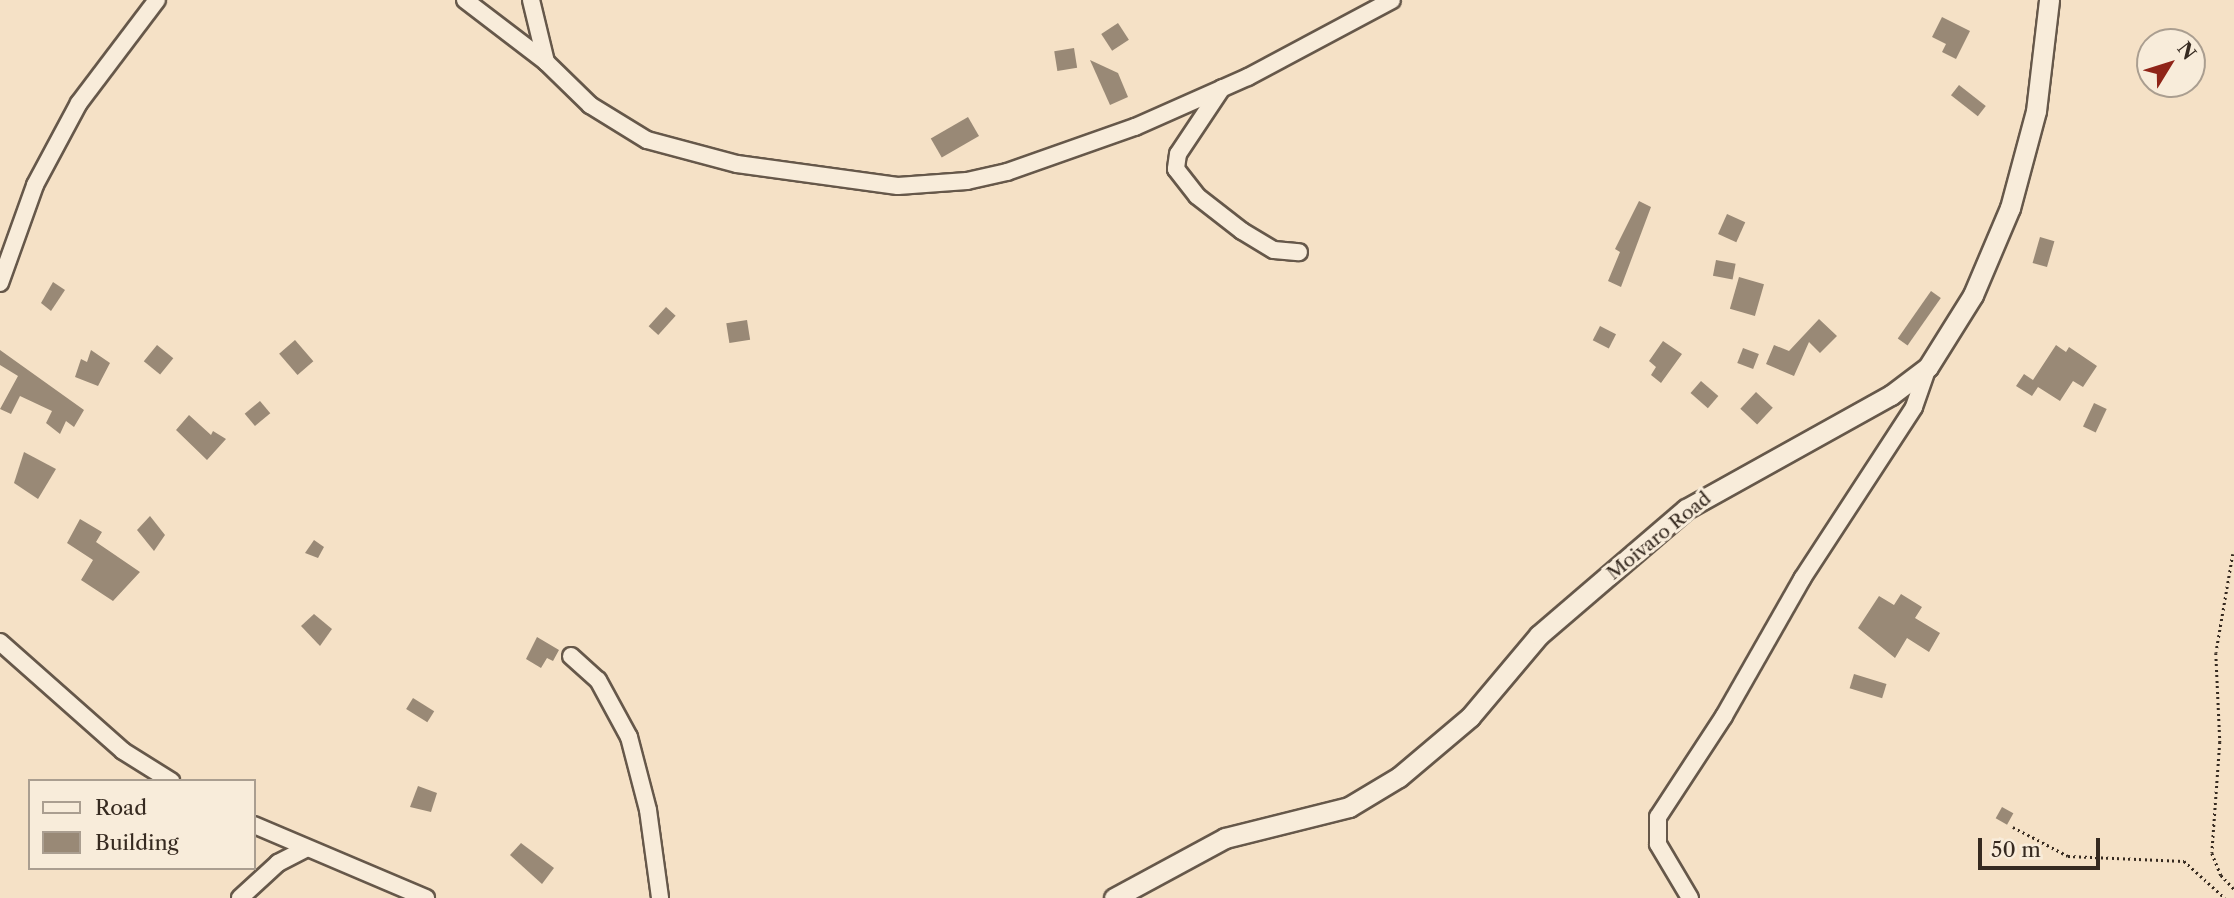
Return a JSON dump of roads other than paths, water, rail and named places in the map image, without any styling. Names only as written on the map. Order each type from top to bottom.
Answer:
[{"type":"street","points":[[0,283],[35,185],[79,103],[157,0]]},
{"type":"street","points":[[465,0],[546,62],[590,105],[647,140],[737,164],[898,186],[1007,172],[1135,127],[1222,88],[1392,0]]},
{"type":"street","points":[[531,0],[546,62]]},
{"type":"street","name":"Moivaro Road","points":[[1114,898],[1225,838],[1349,807],[1399,777],[1470,717],[1539,635],[1686,509],[1891,395],[1928,368],[1973,295],[2010,208],[2036,111],[2049,0]]},
{"type":"street","points":[[1222,88],[1178,154],[1176,169],[1197,196],[1242,231],[1274,250],[1298,252]]},
{"type":"street","points":[[1690,898],[1658,844],[1658,817],[1724,716],[1815,558],[1914,407],[1928,368]]},
{"type":"street","points":[[0,642],[123,751],[168,779]]},
{"type":"street","points":[[572,656],[598,680],[629,737],[648,810],[660,898]]},
{"type":"street","points":[[256,826],[426,898]]},
{"type":"street","points":[[240,898],[278,863],[306,849]]}]
